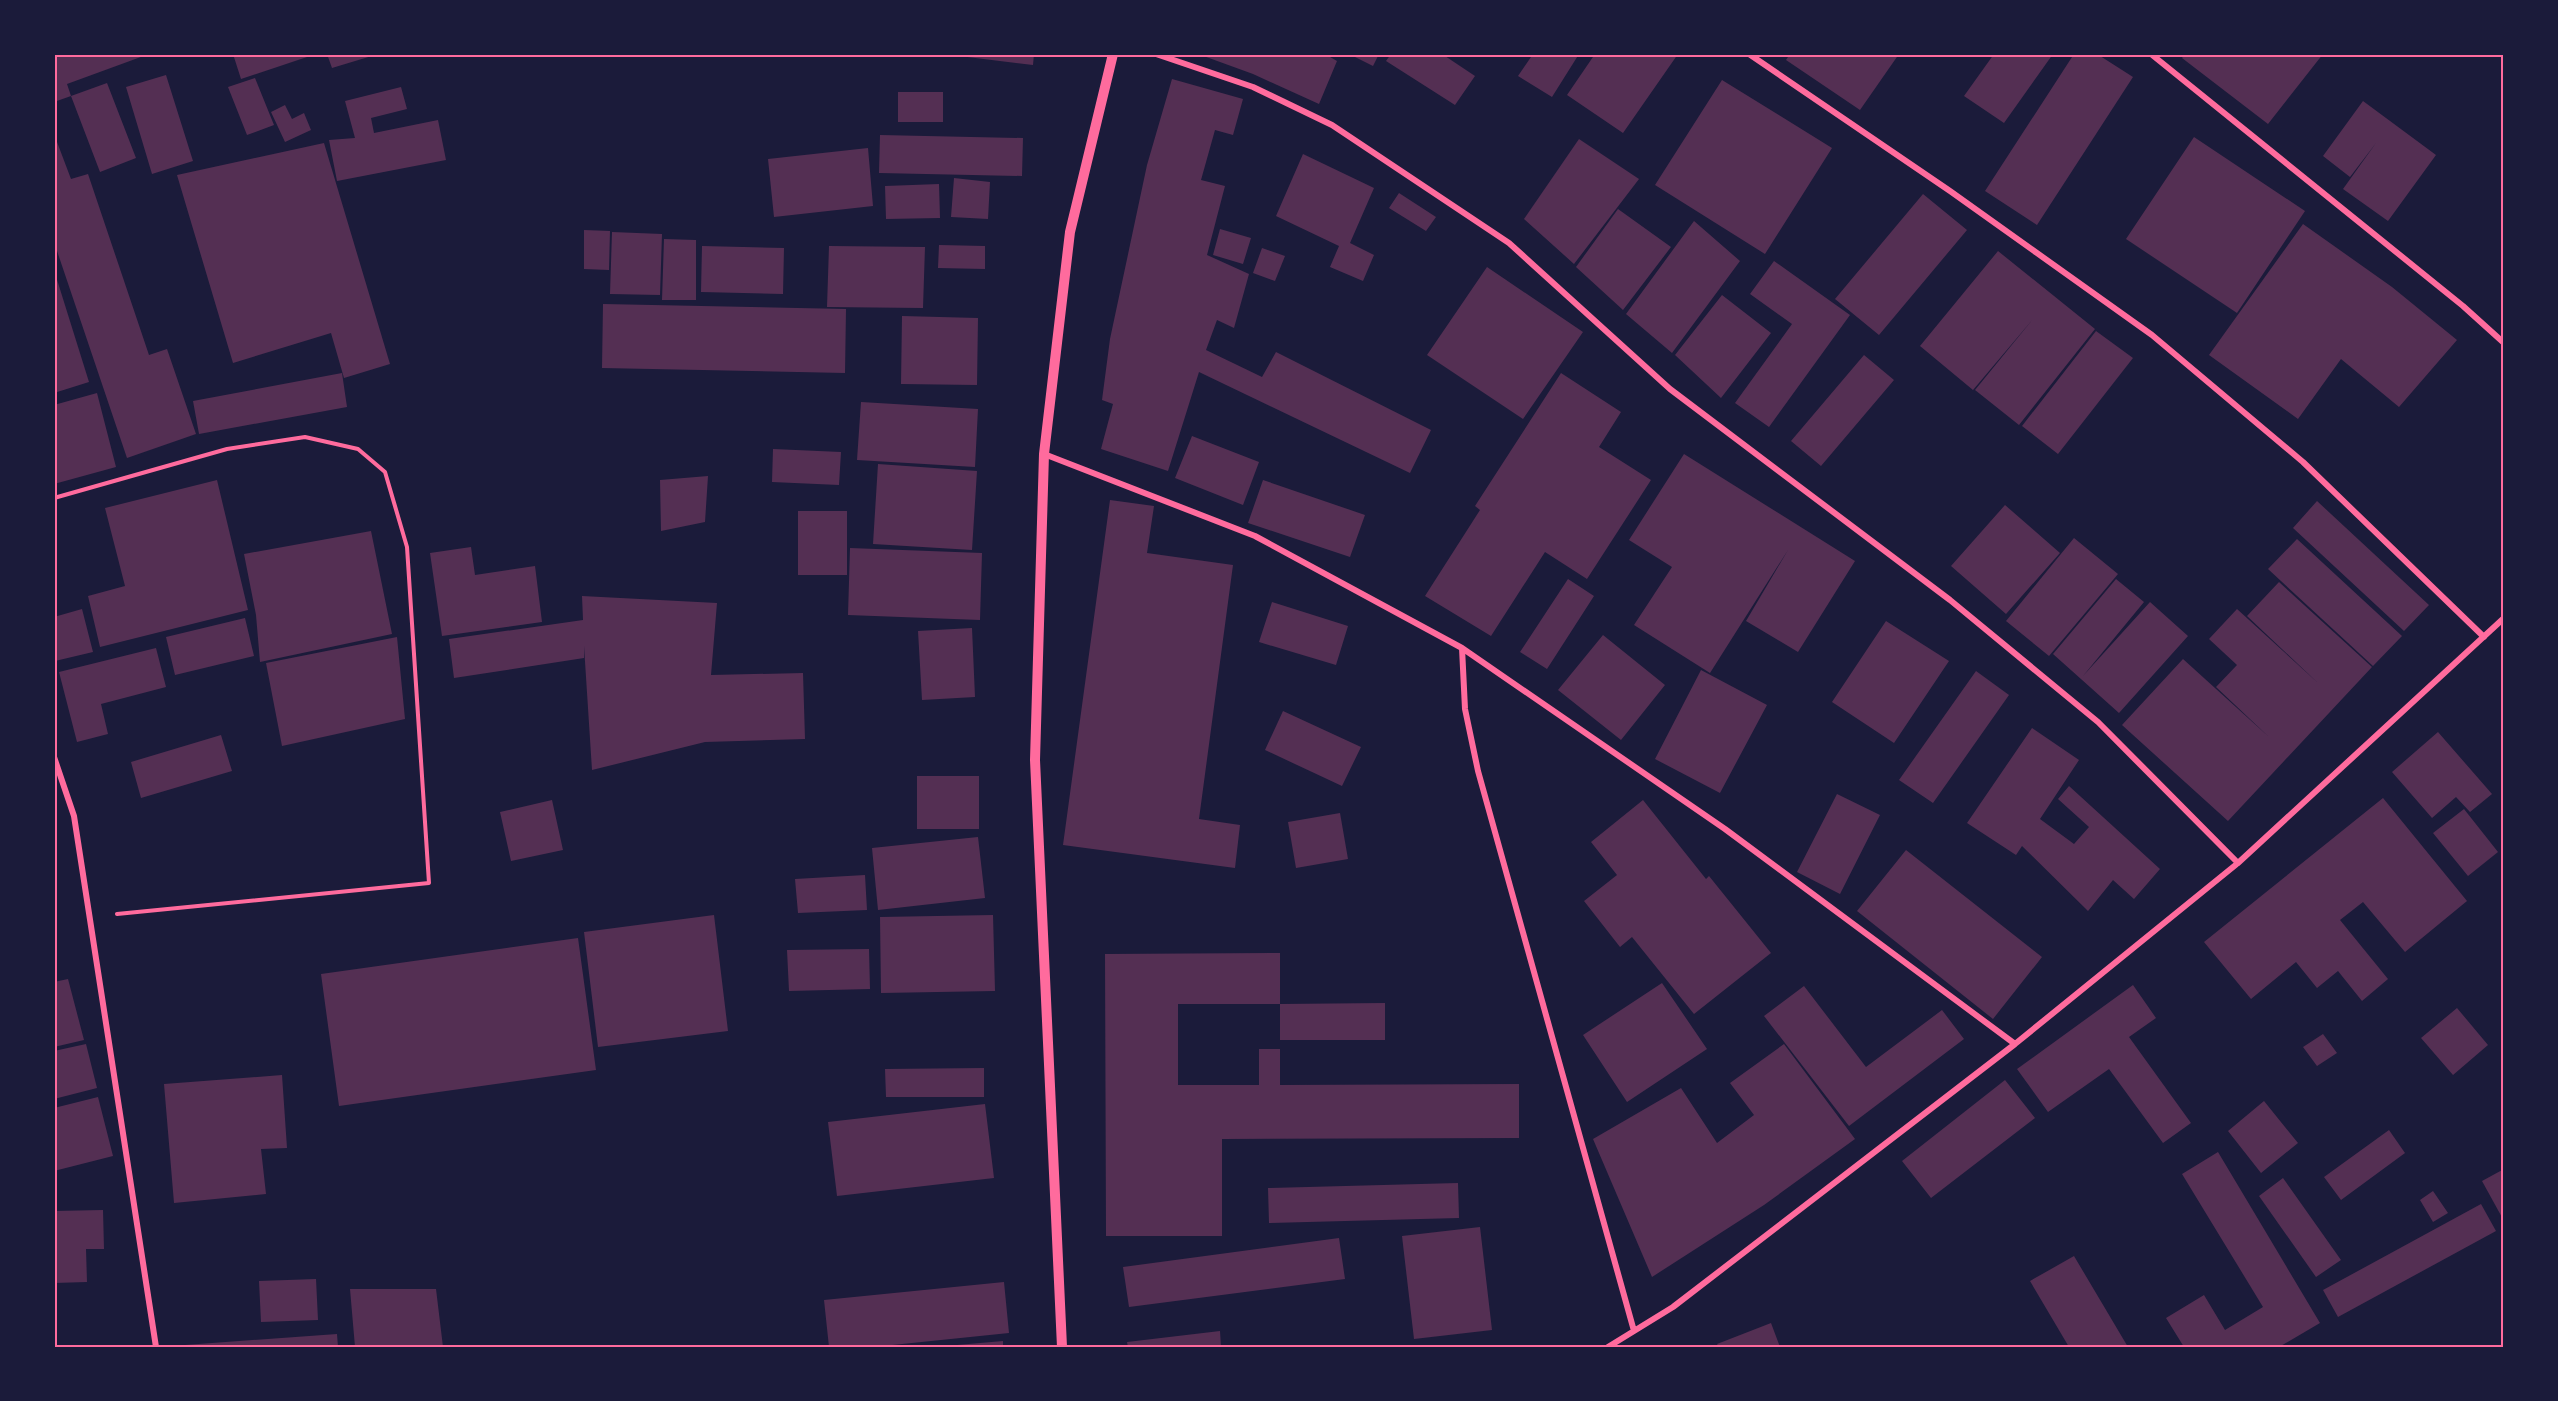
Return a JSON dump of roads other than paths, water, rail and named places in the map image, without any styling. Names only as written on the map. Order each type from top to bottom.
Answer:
[{"type":"street","points":[[1062,1347],[1035,760],[1044,454],[1070,232],[1113,54]]},
{"type":"street","points":[[1156,54],[1254,87],[1332,125],[1509,243],[1670,389],[1950,600],[2098,722],[2238,863]]},
{"type":"street","points":[[1749,54],[1950,190],[2152,335],[2303,462],[2484,637]]},
{"type":"street","points":[[2151,54],[2454,298],[2504,343]]},
{"type":"street","points":[[1044,454],[1255,536],[1462,648],[1725,829],[2015,1044]]},
{"type":"street","points":[[1608,1347],[1673,1307],[2015,1044],[2238,863],[2504,618]]},
{"type":"street","points":[[1462,648],[1465,709],[1478,771],[1634,1331]]},
{"type":"street","points":[[54,757],[74,816],[156,1347]]}]
